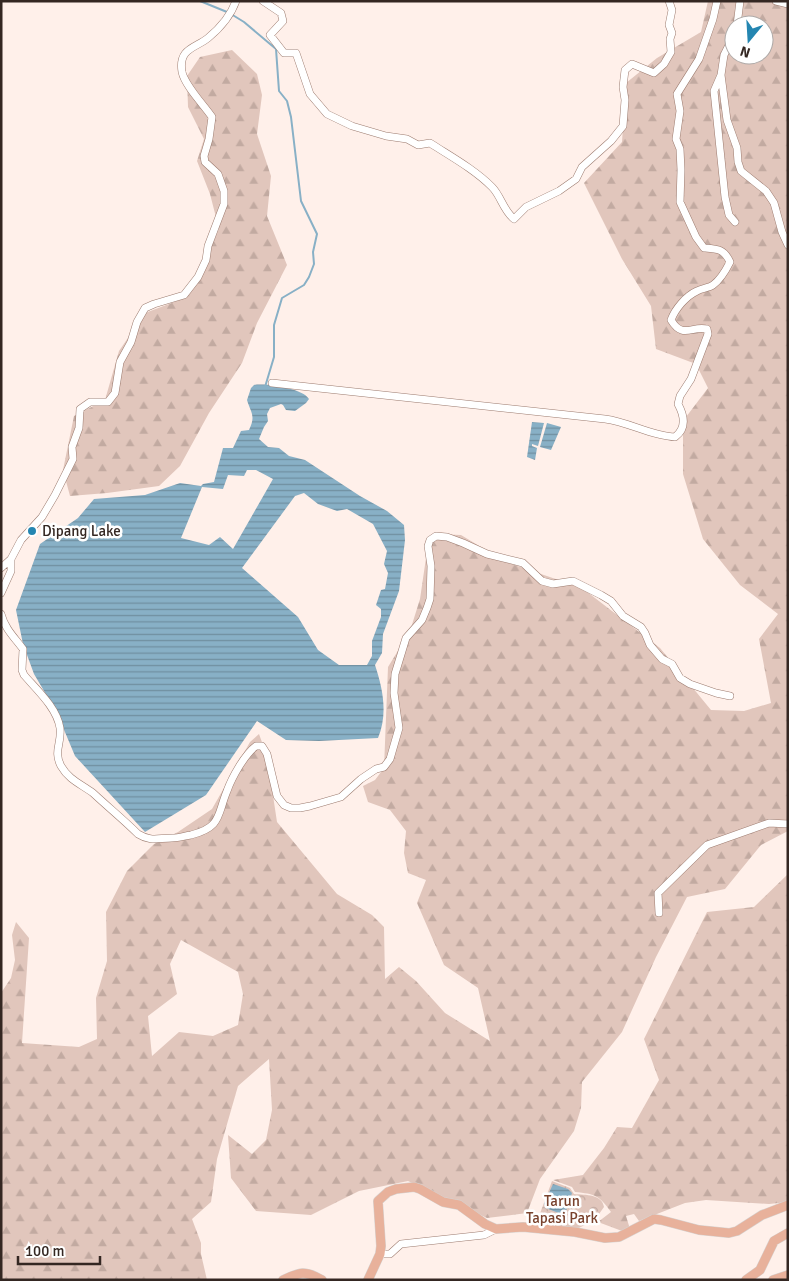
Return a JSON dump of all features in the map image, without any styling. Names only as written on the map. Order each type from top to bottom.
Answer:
[{"type":"main road","points":[[368,1280],[380,1254],[378,1201],[388,1192],[396,1189],[420,1189],[443,1202],[459,1205],[485,1224],[496,1229],[523,1227],[574,1232],[605,1238],[613,1238],[654,1220],[661,1220],[699,1230],[729,1233],[737,1231],[762,1215],[788,1205]]},
{"type":"main road","points":[[746,1280],[760,1270],[774,1241],[788,1233]]},
{"type":"main road","points":[[283,1280],[299,1272],[313,1275],[322,1280]]},
{"type":"main road","points":[[773,1280],[788,1275]]},
{"type":"street","points":[[263,1],[281,13],[282,21],[270,35],[284,53],[296,53],[310,94],[327,114],[352,126],[386,136],[407,139],[418,145],[430,143],[468,168],[493,188],[507,213],[514,218],[526,207],[559,191],[576,179],[582,168],[623,126],[625,70],[632,64],[654,73],[664,64],[671,52],[670,39],[672,33],[669,25],[672,10],[668,1]]},
{"type":"street","points":[[272,383],[380,393],[620,421],[666,436],[675,437],[680,433],[684,422],[683,414],[678,404],[680,396],[691,378],[708,334],[707,329],[702,328],[682,331],[675,327],[671,320],[674,312],[690,295],[698,290],[712,286],[730,262],[726,254],[718,250],[704,248],[696,237],[680,202],[682,170],[680,148],[676,139],[680,111],[677,94],[698,59],[713,19],[717,1]]},
{"type":"street","points":[[739,15],[740,1]]},
{"type":"street","points":[[776,1],[788,4]]},
{"type":"street","points":[[1,568],[11,559],[21,540],[42,517],[55,495],[72,459],[72,447],[79,428],[80,409],[90,402],[108,402],[115,393],[120,362],[131,342],[137,322],[145,308],[184,295],[198,277],[206,260],[208,246],[224,204],[224,191],[218,174],[204,162],[212,117],[188,84],[182,72],[183,58],[189,48],[208,39],[226,19],[235,4]]},
{"type":"street","points":[[724,56],[721,75],[714,91],[725,197],[729,215],[735,222]]},
{"type":"street","points":[[721,75],[727,120],[737,148],[741,171],[766,191],[774,203],[782,232],[788,245]]},
{"type":"street","points":[[1,614],[7,629],[23,650],[22,670],[24,675],[52,709],[60,727],[57,752],[60,764],[66,773],[78,784],[92,792],[147,840],[177,838],[203,832],[213,824],[218,818],[232,780],[249,751],[256,746],[262,746],[267,754],[277,796],[284,805],[291,808],[310,806],[341,797],[361,779],[384,766],[390,759],[399,728],[395,699],[395,674],[406,638],[422,620],[430,599],[431,566],[428,546],[430,540],[436,536],[463,542],[487,554],[523,563],[542,581],[552,584],[573,582],[581,584],[610,601],[623,616],[641,627],[650,645],[662,658],[672,664],[680,678],[690,684],[730,696]]},
{"type":"street","points":[[1,593],[11,571],[11,559]]},
{"type":"street","points":[[659,913],[658,892],[707,845],[769,823],[788,824]]},
{"type":"street","points":[[380,1254],[390,1254],[401,1244],[484,1235],[496,1229]]},
{"type":"green space","points":[[708,1],[788,1],[788,831],[761,845],[725,889],[687,897],[656,957],[622,1032],[582,1082],[581,1108],[574,1131],[540,1179],[527,1213],[487,1218],[408,1181],[359,1191],[311,1215],[256,1211],[231,1178],[228,1135],[252,1154],[266,1140],[272,1110],[269,1059],[238,1086],[217,1159],[211,1202],[192,1219],[201,1243],[201,1254],[207,1280],[1,1280],[1,993],[11,978],[15,960],[12,935],[16,922],[29,938],[22,1043],[79,1047],[97,1039],[96,998],[107,961],[106,912],[127,871],[154,844],[178,832],[212,809],[250,742],[259,734],[267,756],[277,822],[337,894],[372,915],[384,927],[385,979],[399,967],[416,981],[445,1013],[490,1041],[478,988],[444,965],[417,903],[426,880],[408,873],[404,853],[406,831],[390,810],[368,802],[363,786],[375,780],[384,768],[388,667],[410,631],[420,599],[426,558],[435,534],[461,535],[506,562],[582,588],[660,648],[711,710],[744,711],[771,703],[759,639],[778,614],[740,585],[703,539],[683,474],[683,421],[708,388],[696,364],[656,349],[651,306],[622,259],[584,183],[622,142],[626,83],[657,58],[701,32]],"holes":[[[181,940],[238,972],[243,994],[238,1025],[213,1036],[179,1032],[152,1056],[148,1016],[177,994],[170,964]]]},
{"type":"green space","points":[[232,50],[257,74],[262,95],[257,134],[271,176],[267,216],[287,265],[257,323],[242,363],[209,413],[180,466],[159,486],[70,496],[63,470],[74,416],[105,400],[119,351],[145,313],[185,298],[202,268],[219,229],[210,194],[197,161],[204,139],[188,107],[187,76],[200,57]]},
{"type":"green space","points":[[788,874],[788,1202],[769,1204],[706,1200],[685,1203],[639,1221],[634,1214],[626,1216],[630,1229],[622,1231],[598,1222],[611,1212],[600,1199],[596,1196],[575,1192],[572,1187],[553,1180],[583,1175],[604,1148],[617,1127],[632,1128],[659,1080],[644,1039],[707,912],[754,907]]},
{"type":"green space","name":"Tarun Tapasi Park","points":[[552,1181],[570,1188],[574,1194],[597,1197],[604,1207],[594,1221],[574,1230],[531,1227],[538,1219]]},
{"type":"water","name":"Dipang Lake","points":[[254,385],[283,387],[299,392],[309,399],[295,411],[286,410],[281,404],[270,408],[267,414],[268,421],[259,439],[268,447],[279,448],[289,456],[305,460],[360,496],[387,511],[404,525],[405,540],[399,591],[383,634],[382,653],[375,665],[384,711],[381,729],[378,738],[319,741],[286,740],[257,721],[206,795],[145,832],[75,756],[57,713],[34,674],[23,644],[16,610],[40,544],[78,518],[94,499],[145,495],[180,483],[201,486],[214,482],[223,448],[233,448],[241,431],[249,430],[251,425],[252,415],[247,400]],"holes":[[[247,470],[256,470],[273,479],[233,549],[220,537],[209,545],[181,538],[202,487],[223,489],[228,475],[244,476]],[[304,493],[318,504],[337,511],[347,509],[373,524],[387,551],[384,564],[388,573],[385,589],[381,590],[376,605],[381,609],[381,617],[372,641],[372,656],[367,665],[339,665],[318,650],[298,617],[242,568],[295,496]]]},
{"type":"water","points":[[532,422],[544,423],[538,446],[532,444],[532,446],[537,448],[535,460],[527,457]]},
{"type":"water","points":[[547,423],[561,427],[551,450],[540,447]]},
{"type":"water","points":[[553,1184],[568,1189],[572,1193],[567,1209],[561,1214],[546,1208],[544,1204]]},
{"type":"waterway","points":[[175,1],[180,1]]},
{"type":"waterway","points":[[200,1],[227,12]]},
{"type":"waterway","points":[[231,14],[244,22],[276,49],[279,91],[287,101],[291,117],[301,201],[317,234],[313,252],[314,264],[309,277],[304,285],[282,298],[274,325],[274,357],[265,387]]},
{"type":"place","name":"Dipang Lake","points":[[32,531]]}]
